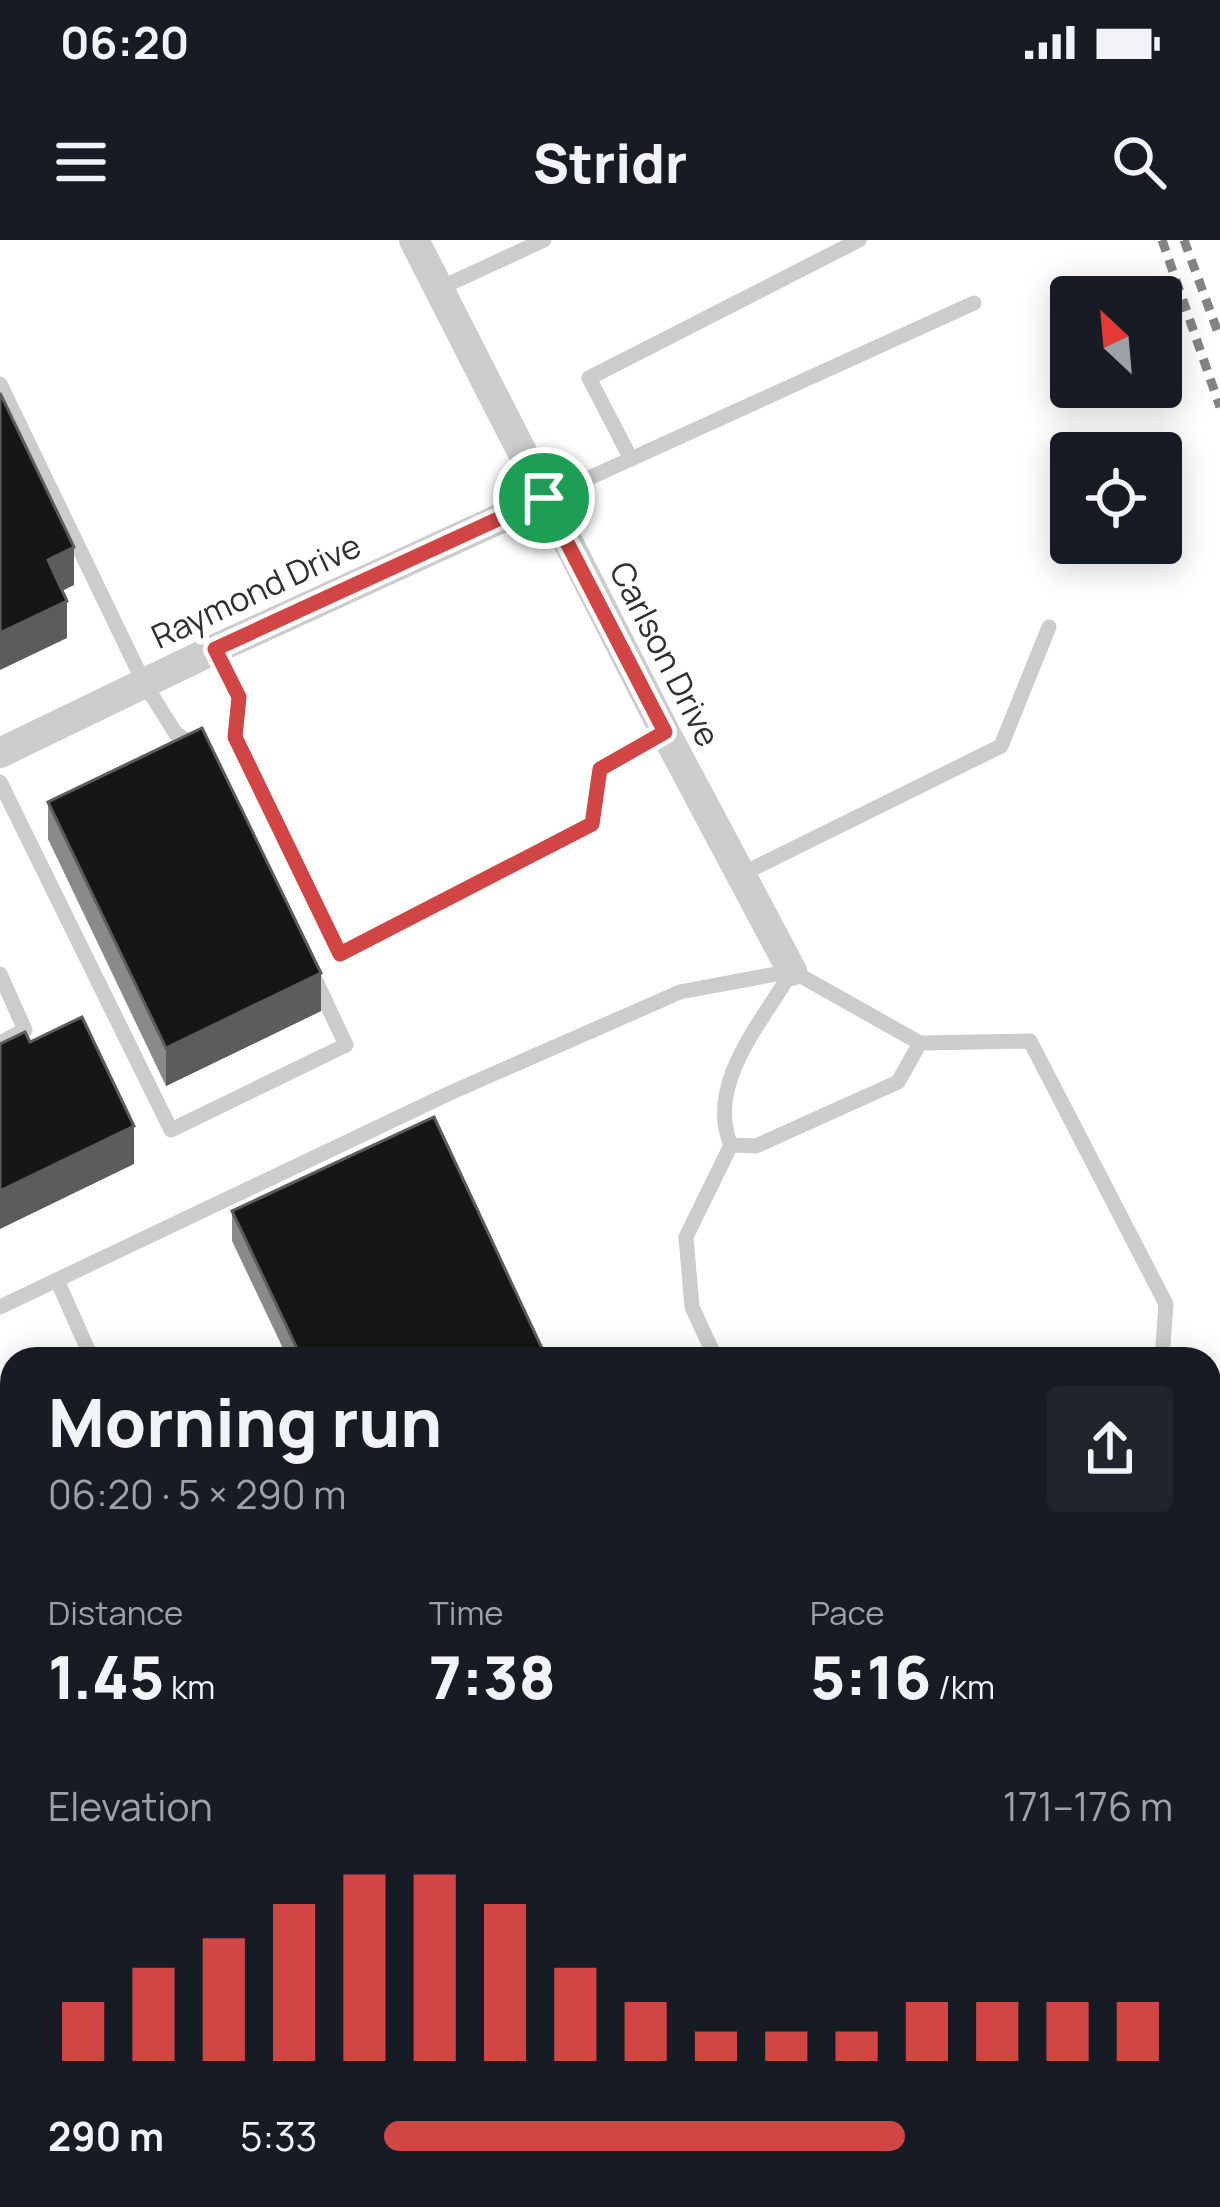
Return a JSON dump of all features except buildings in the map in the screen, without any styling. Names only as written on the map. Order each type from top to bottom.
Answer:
[{"type":"street","name":"Carlson Drive","points":[[414,240],[791,971]]},
{"type":"street","name":"Raymond Drive","points":[[0,753],[544,498]]},
{"type":"lane","points":[[438,289],[544,240]]},
{"type":"lane","points":[[631,459],[590,378],[859,240]]},
{"type":"lane","points":[[544,498],[974,303]]},
{"type":"lane","points":[[0,384],[144,683],[176,734],[209,755]]},
{"type":"lane","points":[[740,875],[1000,746],[1049,627]]},
{"type":"lane","points":[[215,649],[239,697],[235,737],[340,954],[592,824],[600,769],[665,732]]},
{"type":"lane","points":[[0,782],[171,1130],[346,1045],[307,962]]},
{"type":"lane","points":[[710,1347],[692,1307],[686,1237],[730,1145],[721,1124],[727,1082],[791,971]]},
{"type":"lane","points":[[0,1307],[450,1093],[680,992],[791,971],[920,1042],[1030,1041],[1166,1304],[1163,1347]]},
{"type":"lane","points":[[0,974],[25,1030],[0,1042]]},
{"type":"lane","points":[[730,1145],[756,1146],[898,1082],[920,1042]]},
{"type":"lane","points":[[57,1280],[87,1347]]},
{"type":"railway","points":[[1162,240],[1220,407]]},
{"type":"railway","points":[[1184,240],[1220,338]]},
{"type":"route","points":[[544,498],[665,732],[600,769],[592,824],[340,954],[235,737],[239,697],[215,649],[544,498]]}]
